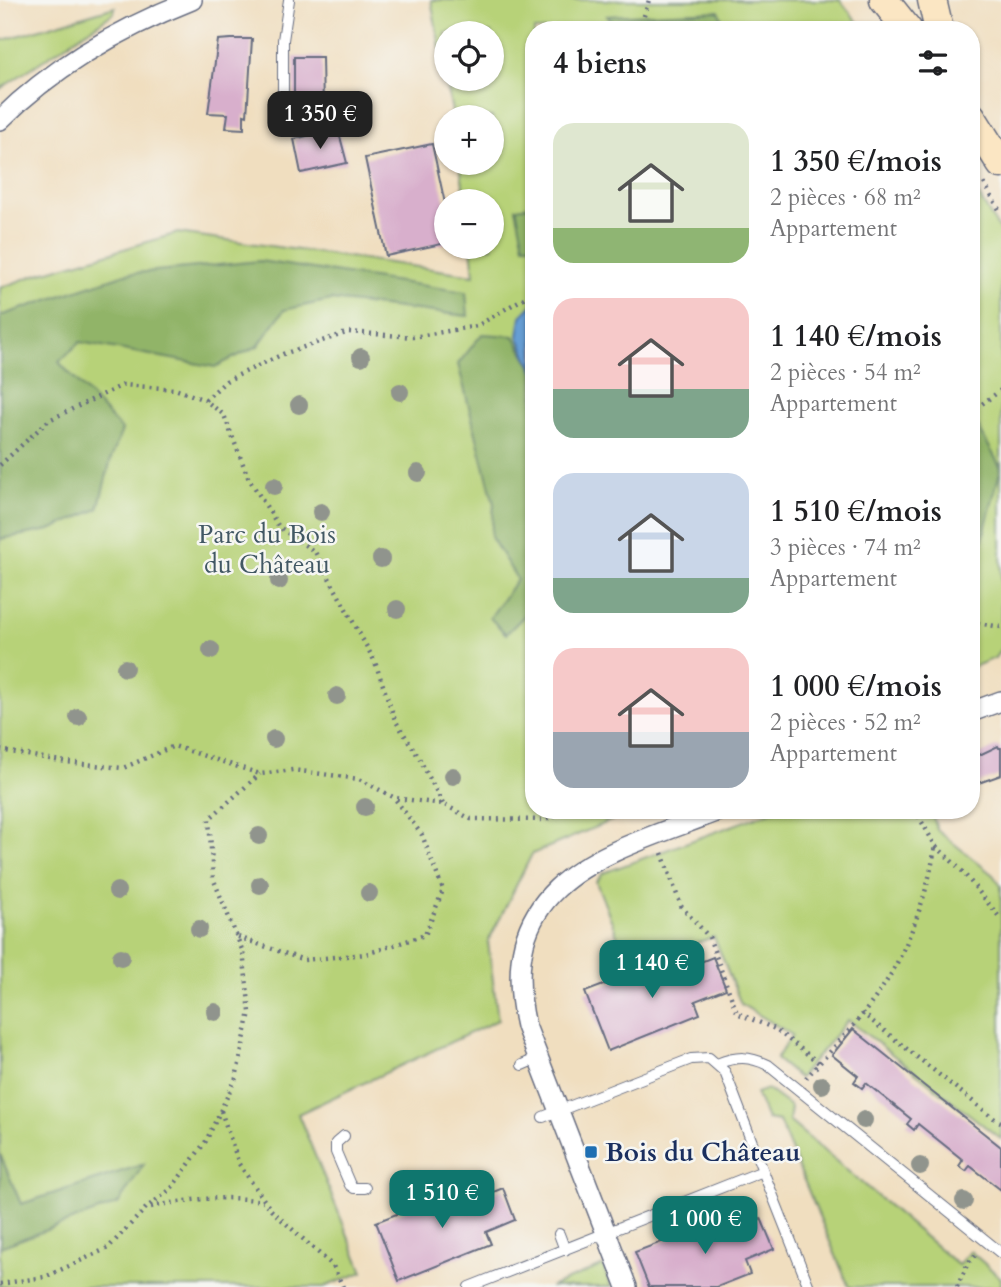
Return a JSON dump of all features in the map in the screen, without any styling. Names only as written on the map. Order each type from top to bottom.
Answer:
[{"type":"main road","points":[[884,0],[901,21]]},
{"type":"main road","points":[[932,0],[937,21]]},
{"type":"main road","points":[[980,140],[992,173]]},
{"type":"street","points":[[0,120],[58,71],[109,38],[192,0]]},
{"type":"street","points":[[980,709],[1001,701]]},
{"type":"street","points":[[628,1287],[530,1062],[519,984],[521,956],[537,911],[548,895],[577,872],[609,854],[698,819]]},
{"type":"lane","points":[[283,113],[283,40],[289,0]]},
{"type":"lane","points":[[717,1064],[733,1057],[754,1059],[768,1065],[1001,1253]]},
{"type":"lane","points":[[551,1114],[691,1059],[709,1058],[725,1072],[809,1287]]},
{"type":"lane","points":[[344,1136],[335,1147],[340,1162],[350,1185],[354,1188],[365,1188]]},
{"type":"lane","points":[[468,1287],[763,1171]]},
{"type":"lane","points":[[559,1234],[565,1250]]},
{"type":"path","points":[[643,21],[649,0]]},
{"type":"path","points":[[992,173],[1001,213]]},
{"type":"path","points":[[205,400],[226,381],[283,354],[349,332],[413,337],[477,326],[525,297]]},
{"type":"path","points":[[0,465],[49,420],[123,385],[175,389],[205,400],[224,415],[248,477],[279,527],[315,552],[374,662],[395,720],[418,756],[443,804]]},
{"type":"path","points":[[980,405],[1001,390]]},
{"type":"path","points":[[980,624],[1001,627]]},
{"type":"path","points":[[0,750],[66,762],[123,768],[174,746],[260,774],[293,770],[359,779],[395,798],[443,804],[471,818],[548,819]]},
{"type":"path","points":[[0,1284],[46,1277],[108,1248],[147,1207],[171,1189],[206,1141],[236,1078],[250,1012],[243,952],[213,878],[209,819],[260,774]]},
{"type":"path","points":[[238,937],[304,960],[366,954],[425,935],[443,890],[422,835],[395,798]]},
{"type":"path","points":[[920,819],[935,845],[962,872],[1001,919]]},
{"type":"path","points":[[656,836],[681,906],[709,937],[737,1013],[775,1029],[819,1063]]},
{"type":"path","points":[[797,1089],[880,992],[892,973],[924,897],[935,845]]},
{"type":"path","points":[[862,1013],[996,1121],[1001,1122]]},
{"type":"path","points":[[221,1111],[239,1164],[264,1201],[333,1266],[343,1287]]},
{"type":"path","points":[[147,1207],[196,1198],[234,1197],[264,1201]]},
{"type":"path","points":[[957,1287],[968,1263],[988,1242]]},
{"type":"green space","name":"Parc du Bois du Château","points":[[431,0],[840,0],[857,21],[525,21],[525,819],[615,819],[532,854],[488,942],[498,1020],[298,1114],[363,1272],[324,1287],[0,1287],[0,288],[178,233],[474,275],[472,259],[504,259],[504,189],[463,189],[462,175],[504,175],[504,105],[451,105],[448,91],[504,91],[504,21],[435,21]]},
{"type":"green space","points":[[115,7],[114,13],[0,89],[0,41]]},
{"type":"green space","points":[[719,11],[723,21],[612,21],[607,16]]},
{"type":"green space","points":[[980,198],[1001,233],[1001,648],[995,658],[980,664]]},
{"type":"green space","points":[[525,206],[525,245],[524,245],[516,208]]},
{"type":"green space","points":[[260,261],[466,292],[468,316],[331,300],[284,310],[258,346],[215,367],[80,342],[59,362],[122,430],[98,509],[50,530],[0,539],[0,316],[125,274]]},
{"type":"green space","points":[[482,334],[514,336],[525,355],[525,615],[506,634],[490,618],[517,579],[491,537],[494,504],[458,364]]},
{"type":"green space","points":[[980,430],[1001,468],[980,549]]},
{"type":"green space","points":[[750,819],[934,819],[937,830],[993,875],[1001,886],[1001,1139],[848,1020],[799,1078],[776,1059],[792,1035],[741,1004],[714,937],[629,965],[596,882],[603,873]]},
{"type":"green space","points":[[767,1089],[791,1107],[789,1121],[958,1265],[970,1251],[1001,1278],[1001,1287],[849,1287],[779,1121],[767,1119],[756,1093]]},
{"type":"green space","points":[[0,1154],[21,1204],[144,1164],[118,1204],[0,1247]]},
{"type":"green space","points":[[602,1266],[611,1287],[550,1287]]},
{"type":"water","points":[[525,312],[525,351],[518,336],[521,316]]},
{"type":"building","points":[[252,39],[244,129],[226,128],[228,114],[208,113],[218,40]]},
{"type":"building","points":[[294,57],[322,57],[323,109],[294,109]]},
{"type":"building","points":[[338,129],[347,163],[301,173],[294,139]]},
{"type":"building","points":[[432,144],[434,175],[439,175],[442,189],[434,189],[434,246],[386,256],[365,158]]},
{"type":"building","points":[[998,746],[1001,748],[1001,775],[980,782],[980,755]]},
{"type":"building","points":[[677,957],[683,969],[713,957],[726,989],[695,1001],[700,1014],[608,1051],[585,992]]},
{"type":"building","points":[[853,1029],[1001,1147],[1001,1190],[970,1166],[966,1171],[959,1166],[963,1160],[918,1124],[914,1130],[907,1124],[911,1119],[866,1083],[862,1088],[854,1082],[858,1076],[832,1055]]},
{"type":"building","points":[[468,1186],[474,1200],[503,1188],[515,1220],[486,1232],[491,1244],[399,1281],[376,1222]]},
{"type":"building","points":[[727,1217],[733,1230],[761,1218],[774,1249],[745,1261],[750,1274],[717,1287],[649,1287],[635,1252]]},
{"type":"place","name":"Bois du Château","points":[[591,1152]]}]
